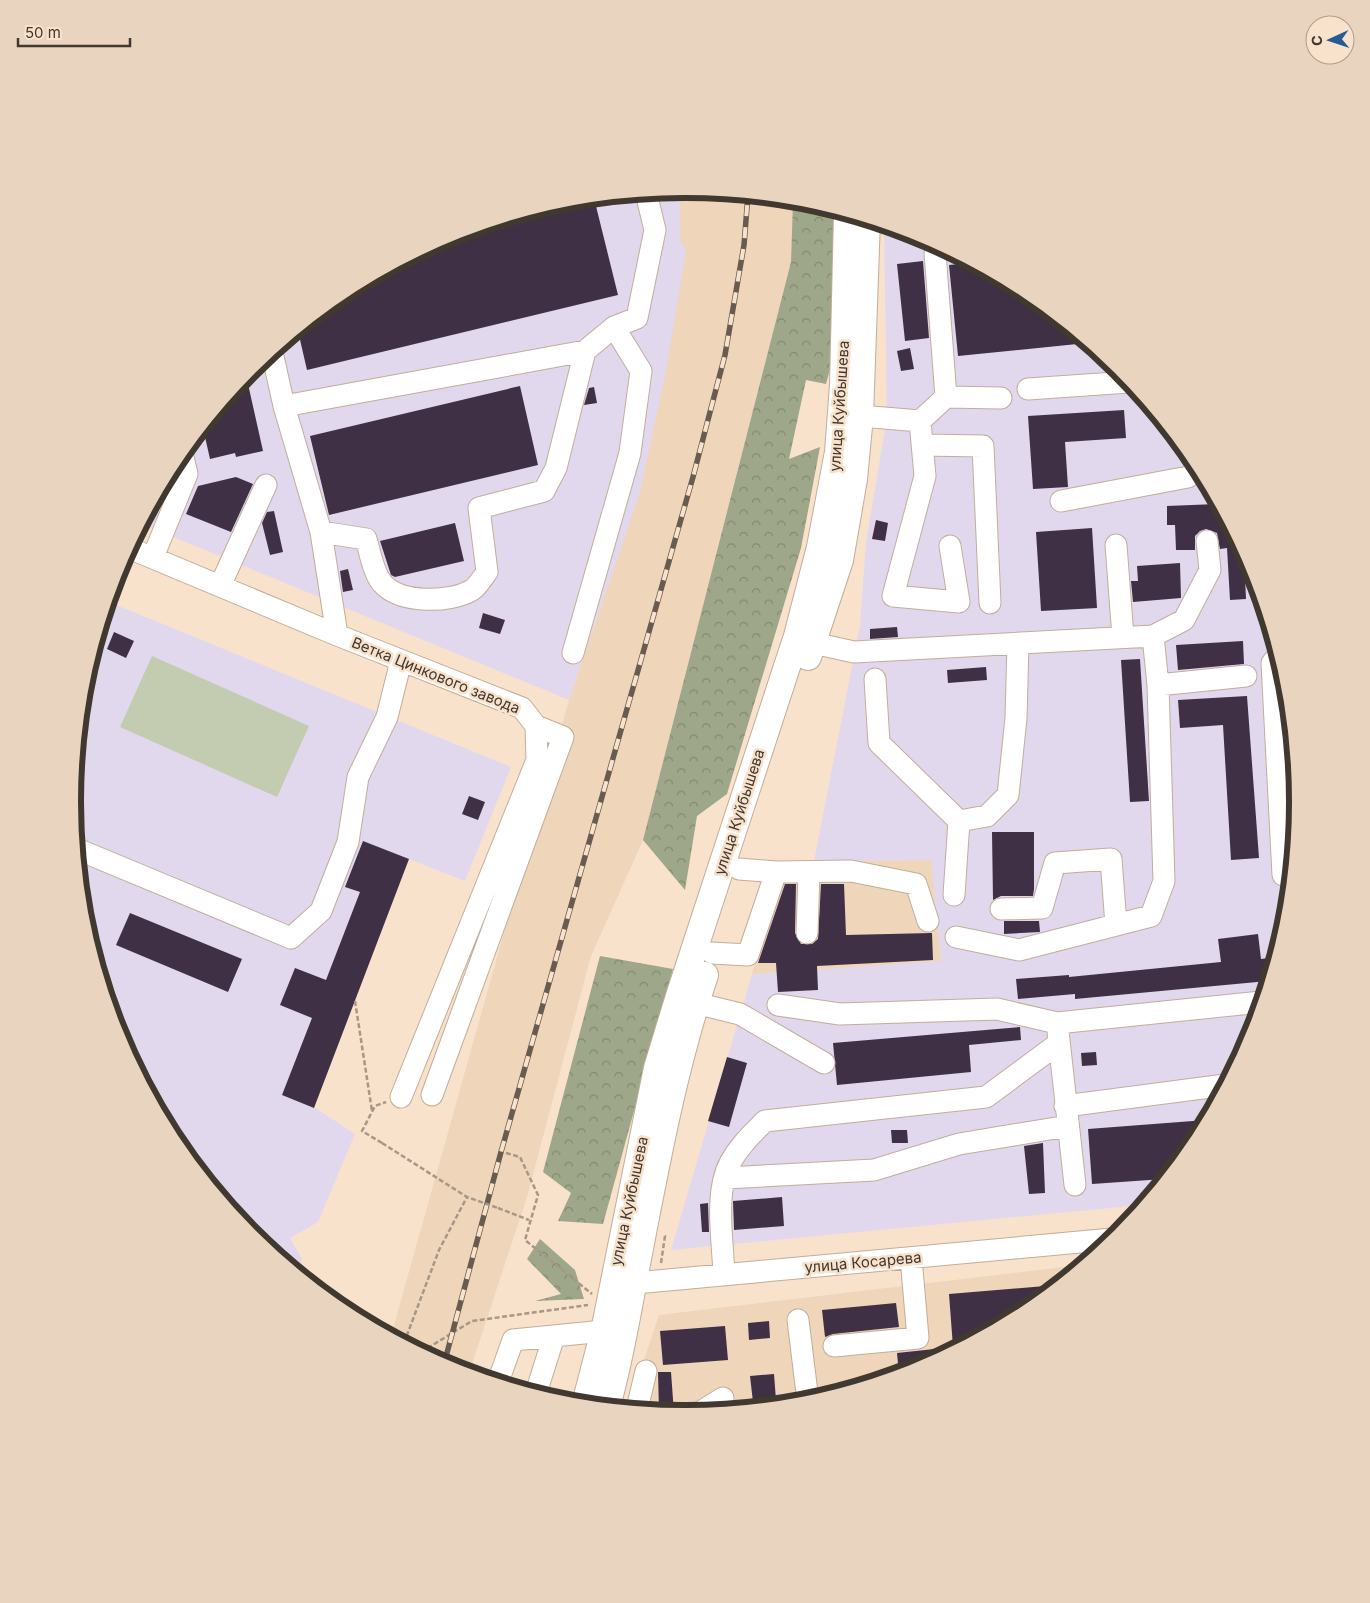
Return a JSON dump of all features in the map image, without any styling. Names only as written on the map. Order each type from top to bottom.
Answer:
[{"type":"main road","name":"улица Куйбышева","points":[[587,1397],[604,1331],[623,1279],[667,1119],[695,1003],[739,869],[805,639],[838,452],[843,385],[847,220]]},
{"type":"main road","name":"улица Куйбышева","points":[[609,1400],[619,1366],[623,1279],[657,1068],[678,996],[805,639],[840,560],[854,479],[860,416],[867,226]]},
{"type":"street","points":[[284,406],[585,352],[614,327],[637,318],[655,230],[647,199]]},
{"type":"street","points":[[935,254],[946,397]]},
{"type":"street","points":[[573,653],[630,453],[641,371],[614,327]]},
{"type":"street","points":[[321,532],[366,539],[382,583],[401,596],[423,600],[455,596],[474,589],[487,572],[479,508],[544,491],[556,468],[585,352]]},
{"type":"street","points":[[274,360],[284,406],[321,532],[337,635]]},
{"type":"street","points":[[1028,388],[1119,383]]},
{"type":"street","points":[[860,416],[920,421],[946,397],[1001,398]]},
{"type":"street","points":[[920,421],[925,476],[893,596],[959,602],[950,546]]},
{"type":"street","points":[[922,445],[983,446],[990,603]]},
{"type":"street","points":[[152,557],[187,474],[184,464]]},
{"type":"street","points":[[1061,502],[1188,477],[1192,474]]},
{"type":"street","points":[[220,586],[266,485]]},
{"type":"street","points":[[805,639],[854,652],[1153,636],[1184,620],[1210,570],[1207,541]]},
{"type":"street","points":[[1116,545],[1122,637]]},
{"type":"street","name":"Ветка Цинкового завода","points":[[136,551],[337,635],[522,708],[536,726],[537,760],[401,1096]]},
{"type":"street","points":[[956,937],[1019,950],[1151,916],[1164,881],[1158,685],[1153,636]]},
{"type":"street","points":[[959,821],[987,816],[1008,795],[1016,718],[1018,644]]},
{"type":"street","points":[[84,852],[291,938],[321,911],[348,842],[358,777],[387,717],[401,661]]},
{"type":"street","points":[[1272,663],[1284,876]]},
{"type":"street","points":[[1158,685],[1246,676]]},
{"type":"street","points":[[875,679],[880,743],[959,821],[954,896]]},
{"type":"street","points":[[432,1095],[563,737],[536,726]]},
{"type":"street","points":[[1001,909],[1042,908],[1055,862],[1111,859],[1116,925]]},
{"type":"street","points":[[739,869],[776,872],[851,871],[916,884],[928,921]]},
{"type":"street","points":[[712,953],[748,955],[776,872]]},
{"type":"street","points":[[807,933],[809,872]]},
{"type":"street","points":[[695,1003],[740,1014],[824,1063]]},
{"type":"street","points":[[778,1005],[840,1014],[997,1008],[1058,1033],[1254,1003]]},
{"type":"street","points":[[1058,1033],[1075,1185]]},
{"type":"street","points":[[724,1275],[721,1190],[729,1164],[745,1141],[765,1121],[986,1097],[1058,1033]]},
{"type":"street","points":[[725,1178],[874,1170],[959,1144],[1067,1116],[1217,1087]]},
{"type":"street","name":"улица Косарева","points":[[623,1279],[646,1282],[1098,1241]]},
{"type":"street","points":[[834,1346],[918,1338],[911,1258]]},
{"type":"street","points":[[798,1320],[807,1393]]},
{"type":"street","points":[[500,1376],[513,1340],[604,1331]]},
{"type":"street","points":[[538,1387],[554,1336]]},
{"type":"street","points":[[638,1403],[646,1371]]},
{"type":"street","points":[[713,1404],[723,1398]]},
{"type":"path","points":[[355,1001],[372,1111]]},
{"type":"path","points":[[375,1106],[362,1131],[467,1197],[529,1220]]},
{"type":"path","points":[[428,1348],[472,1321],[590,1305],[594,1296],[525,1240],[529,1220],[538,1195],[520,1157],[506,1153]]},
{"type":"path","points":[[406,1337],[439,1250],[467,1197]]},
{"type":"shaded area","points":[[680,198],[724,199],[793,207],[791,262],[643,840],[591,956],[527,1197],[471,1366],[418,1343],[393,1329],[569,700],[640,491],[680,240]]},
{"type":"shaded area","points":[[680,198],[680,240],[686,251],[666,371],[640,492],[569,700],[148,526],[183,466],[231,403],[287,348],[317,323],[383,279],[418,260],[454,244],[529,218],[567,209],[606,203]]},
{"type":"shaded area","points":[[884,232],[952,260],[987,279],[1053,323],[1083,348],[1139,403],[1187,466],[1226,534],[1243,570],[1257,607],[1268,645],[1284,723],[1289,802],[1287,841],[1284,880],[1268,958],[1257,996],[1243,1033],[1208,1103],[1164,1169],[1133,1206],[671,1250],[752,974],[941,961],[931,860],[814,861],[860,625],[866,542],[887,418]]},
{"type":"shaded area","points":[[114,604],[511,767],[465,881],[409,859],[314,1107],[355,1134],[318,1222],[290,1238],[302,1259],[299,1265],[258,1228],[231,1200],[183,1137],[162,1103],[127,1033],[113,996],[102,958],[86,880],[81,802],[86,723],[102,645]]},
{"type":"shaded area","points":[[932,860],[941,962],[752,974],[779,864],[814,861]]},
{"type":"shaded area","points":[[1069,1266],[1053,1280],[987,1324],[952,1343],[916,1359],[841,1385],[803,1394],[764,1400],[685,1405],[630,1402],[659,1315]]},
{"type":"green space","points":[[793,207],[833,216],[840,333],[826,384],[806,380],[789,459],[820,447],[801,548],[727,794],[697,816],[685,890],[643,840],[791,262]]},
{"type":"green space","points":[[152,656],[309,726],[277,797],[120,727]]},
{"type":"green space","points":[[600,956],[673,969],[603,1224],[558,1221],[571,1193],[543,1172]]},
{"type":"green space","points":[[540,1239],[575,1270],[584,1299],[535,1301],[561,1294],[527,1259]]},
{"type":"building","points":[[596,205],[618,295],[307,370],[300,338],[317,323],[383,279],[418,260],[491,230],[529,218]]},
{"type":"building","points":[[923,261],[929,338],[905,341],[897,264]]},
{"type":"building","points":[[959,264],[987,279],[1053,323],[1078,344],[958,356],[949,265]]},
{"type":"building","points":[[910,348],[914,369],[901,371],[897,351]]},
{"type":"building","points":[[248,385],[263,451],[236,457],[235,453],[210,459],[205,436]]},
{"type":"building","points":[[520,386],[538,465],[329,515],[310,436]]},
{"type":"building","points":[[594,387],[597,403],[584,405],[589,388]]},
{"type":"building","points":[[1124,410],[1126,438],[1065,442],[1068,487],[1033,489],[1028,416]]},
{"type":"building","points":[[236,477],[253,484],[231,532],[186,514],[198,486]]},
{"type":"building","points":[[1210,504],[1245,575],[1246,599],[1230,600],[1227,548],[1220,549],[1217,533],[1206,529],[1200,531],[1195,536],[1195,550],[1176,550],[1175,525],[1167,525],[1167,506]]},
{"type":"building","points":[[274,511],[283,552],[270,555],[262,523],[267,512]]},
{"type":"building","points":[[876,520],[888,523],[885,541],[872,539]]},
{"type":"building","points":[[455,523],[464,561],[395,577],[391,575],[380,541]]},
{"type":"building","points":[[1092,528],[1097,608],[1041,611],[1036,532]]},
{"type":"building","points":[[1180,563],[1181,598],[1133,602],[1131,581],[1138,581],[1137,566]]},
{"type":"building","points":[[348,569],[353,590],[343,592],[340,571]]},
{"type":"building","points":[[483,613],[505,620],[500,634],[479,628]]},
{"type":"building","points":[[897,627],[898,637],[870,639],[870,629]]},
{"type":"building","points":[[114,632],[134,641],[126,658],[107,649]]},
{"type":"building","points":[[1243,641],[1244,664],[1178,670],[1176,645]]},
{"type":"building","points":[[1140,659],[1149,801],[1130,802],[1121,660]]},
{"type":"building","points":[[986,667],[987,680],[948,683],[947,670]]},
{"type":"building","points":[[1247,696],[1259,858],[1231,860],[1223,725],[1180,728],[1178,700]]},
{"type":"building","points":[[469,796],[485,802],[478,820],[462,814]]},
{"type":"building","points":[[992,832],[1034,832],[1033,896],[1001,896],[993,900]]},
{"type":"building","points":[[363,841],[409,859],[314,1108],[282,1095],[312,1018],[280,1005],[295,968],[326,980],[360,892],[345,887]]},
{"type":"building","points":[[785,884],[796,884],[795,933],[801,944],[812,944],[818,939],[821,884],[844,884],[846,935],[932,933],[933,960],[817,966],[818,990],[778,992],[776,963],[758,963]]},
{"type":"building","points":[[130,913],[242,959],[228,992],[116,945]]},
{"type":"building","points":[[1004,921],[1039,921],[1040,932],[1004,934]]},
{"type":"building","points":[[1258,934],[1261,959],[1268,958],[1261,982],[1075,999],[1075,994],[1018,999],[1016,979],[1069,975],[1069,977],[1221,962],[1218,939]]},
{"type":"building","points":[[1020,1027],[1021,1040],[969,1045],[971,1072],[837,1085],[833,1043]]},
{"type":"building","points":[[1096,1052],[1097,1065],[1082,1066],[1081,1053]]},
{"type":"building","points":[[727,1057],[747,1063],[729,1127],[708,1121]]},
{"type":"building","points":[[1197,1121],[1155,1180],[1092,1184],[1088,1129]]},
{"type":"building","points":[[891,1130],[907,1130],[908,1143],[892,1143]]},
{"type":"building","points":[[1043,1143],[1045,1193],[1029,1194],[1024,1146]]},
{"type":"building","points":[[782,1197],[784,1226],[734,1230],[733,1201]]},
{"type":"building","points":[[708,1203],[709,1232],[702,1232],[700,1204]]},
{"type":"building","points":[[1044,1286],[987,1324],[953,1343],[949,1294]]},
{"type":"building","points":[[896,1303],[899,1327],[833,1334],[825,1337],[822,1310]]},
{"type":"building","points":[[769,1321],[770,1338],[749,1340],[748,1323]]},
{"type":"building","points":[[725,1326],[728,1360],[663,1365],[660,1331]]},
{"type":"building","points":[[940,1348],[898,1366],[897,1353]]},
{"type":"building","points":[[658,1372],[671,1372],[673,1405],[659,1404]]},
{"type":"building","points":[[774,1374],[776,1398],[753,1401],[750,1376]]},
{"type":"railway","points":[[446,1356],[501,1152],[693,477],[725,355],[744,245],[747,201]]}]
